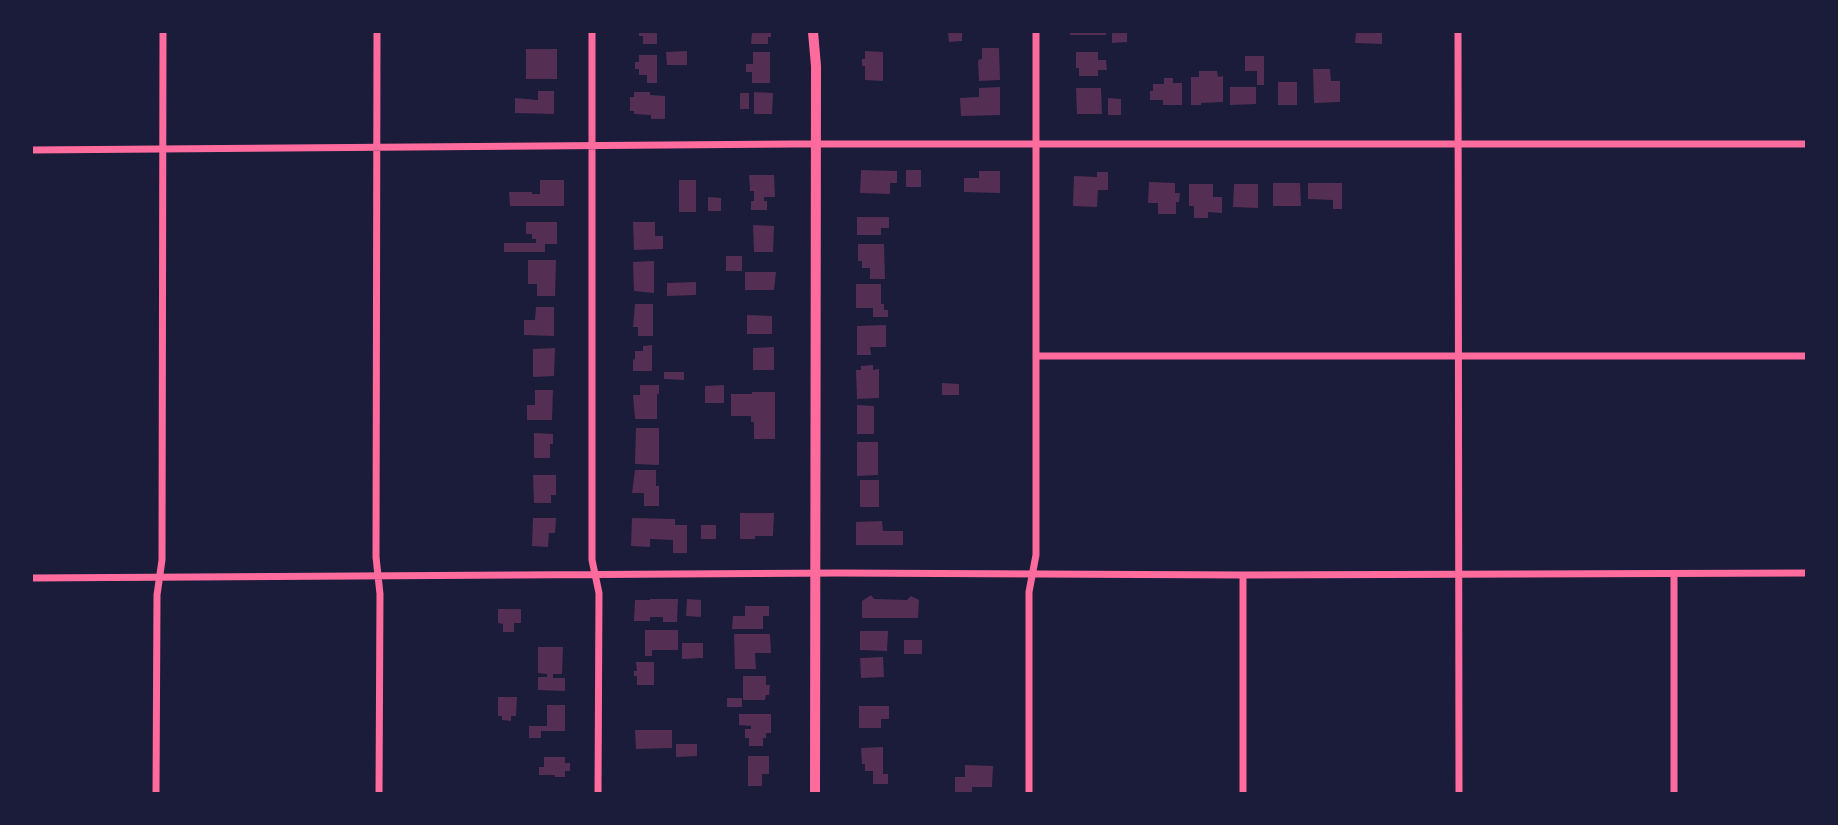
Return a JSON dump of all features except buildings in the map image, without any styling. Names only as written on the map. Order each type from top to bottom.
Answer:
[{"type":"main road","points":[[813,32],[816,66],[815,793]]},
{"type":"main road","points":[[816,66],[819,32]]},
{"type":"street","points":[[156,793],[157,595],[162,560],[163,32]]},
{"type":"street","points":[[377,32],[376,557],[380,594],[379,793]]},
{"type":"street","points":[[592,32],[592,560],[599,593],[598,793]]},
{"type":"street","points":[[1029,793],[1029,592],[1036,555],[1036,32]]},
{"type":"street","points":[[1458,32],[1459,793]]},
{"type":"street","points":[[32,150],[816,144],[1807,144]]},
{"type":"street","points":[[1036,356],[1807,356]]},
{"type":"street","points":[[32,578],[1807,573]]},
{"type":"street","points":[[1674,574],[1674,793]]},
{"type":"street","points":[[1243,575],[1243,793]]}]
